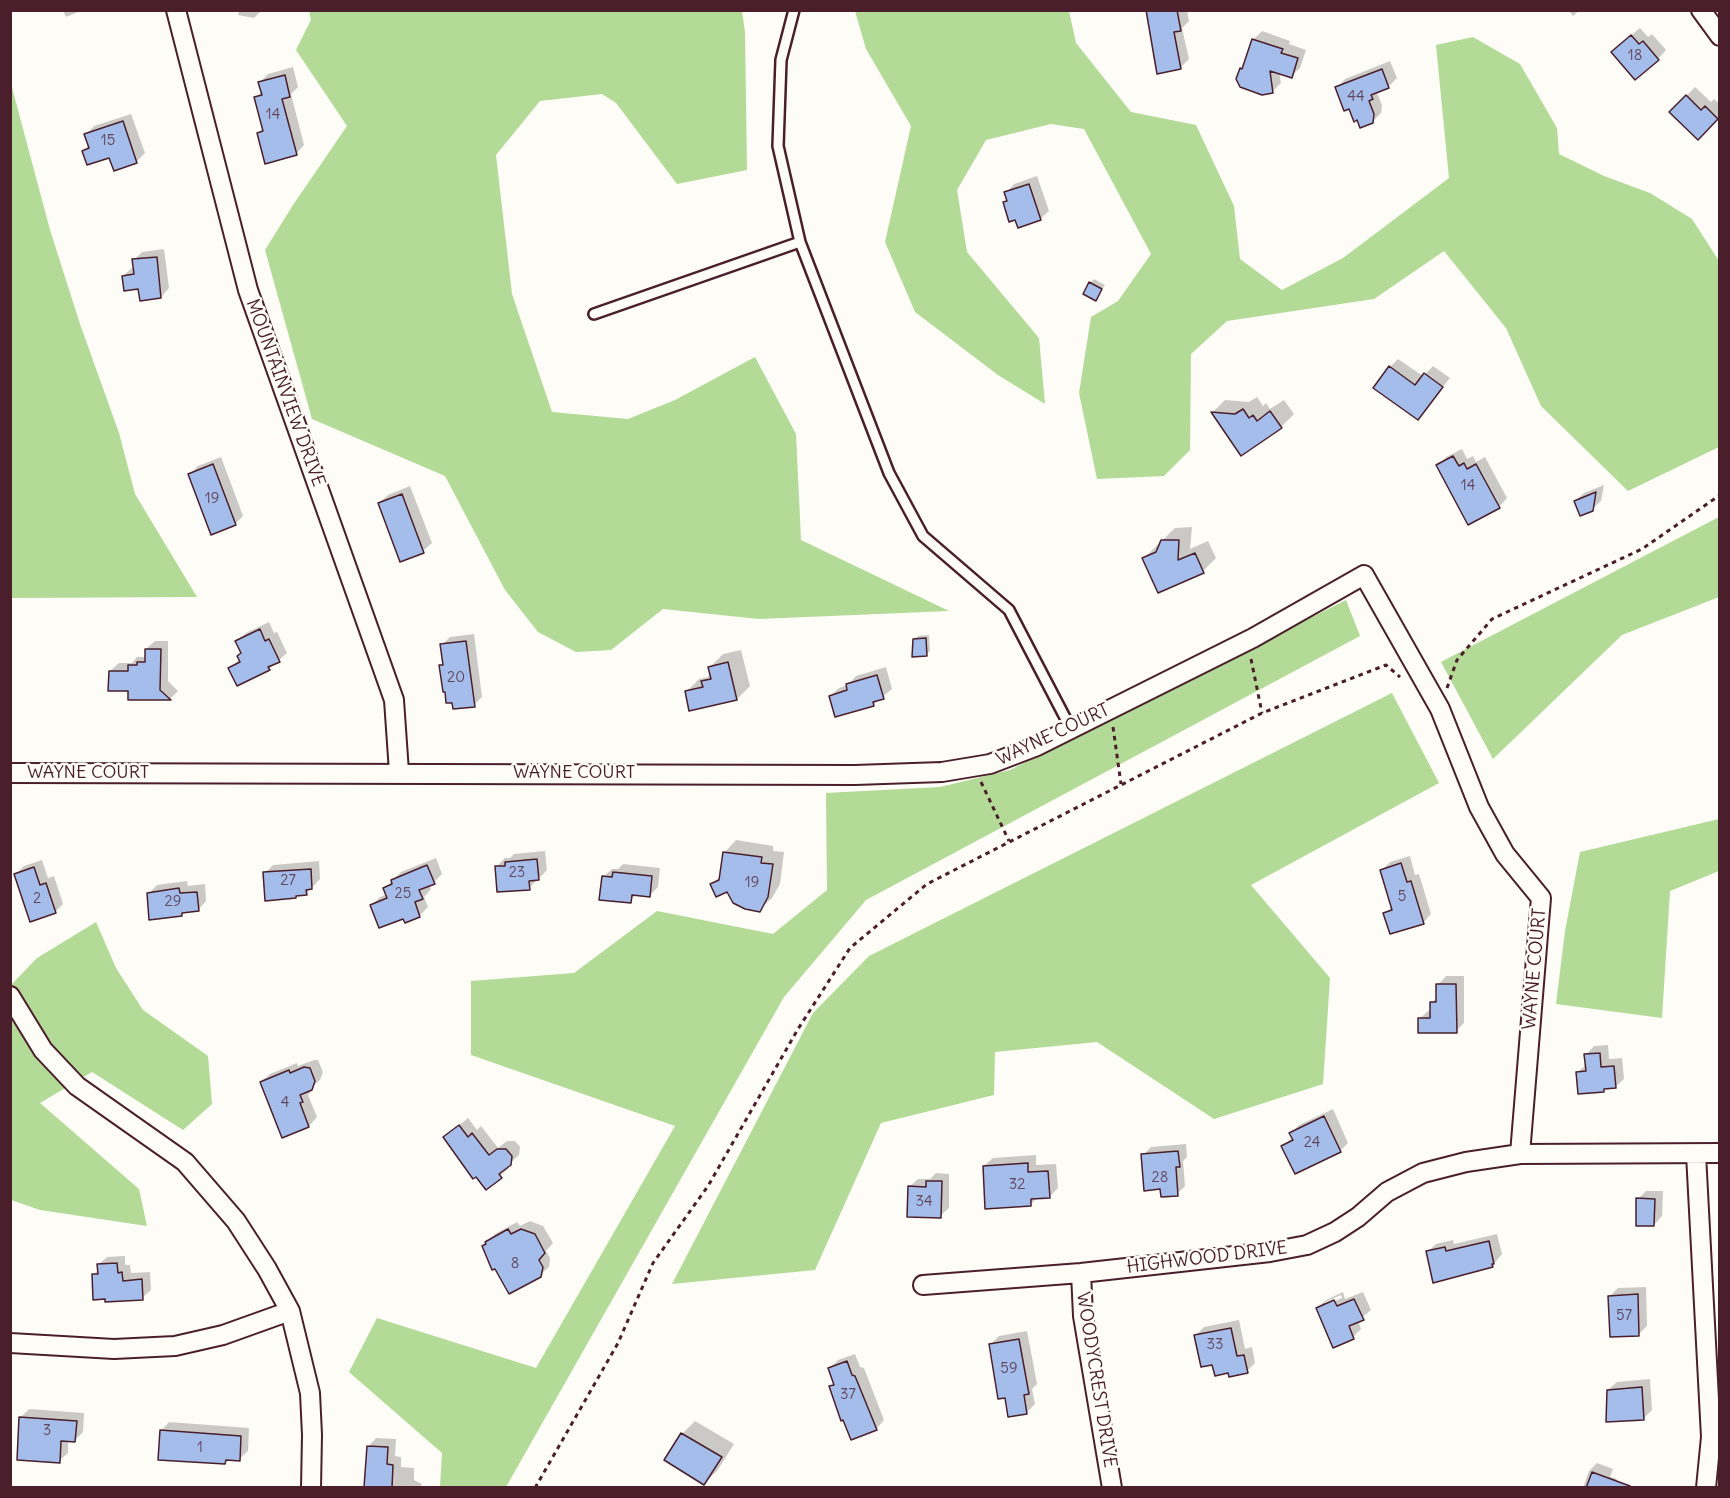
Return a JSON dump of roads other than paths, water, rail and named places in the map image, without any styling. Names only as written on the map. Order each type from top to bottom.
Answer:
[{"type":"street","name":"MOUNTAINVIEW DRIVE","points":[[177,10],[248,290],[394,700],[399,772]]},
{"type":"street","points":[[1701,10],[1719,36]]},
{"type":"street","name":"WAYNE COURT","points":[[10,772],[855,775],[942,772],[990,764],[1071,729],[1247,641],[1364,575],[1440,709],[1479,807],[1505,854],[1541,898],[1520,1154]]},
{"type":"street","points":[[10,996],[43,1050],[77,1086],[185,1162],[236,1221],[267,1269],[290,1311],[310,1393],[311,1488]]},
{"type":"street","name":"HIGHWOOD DRIVE","points":[[923,1285],[1081,1272],[1270,1252],[1307,1245],[1335,1232],[1358,1217],[1387,1192],[1423,1173],[1466,1162],[1520,1154],[1719,1153]]},
{"type":"street","points":[[1696,1154],[1711,1437],[1706,1488]]},
{"type":"street","name":"WOODYCREST DRIVE","points":[[1081,1272],[1083,1316],[1112,1488]]},
{"type":"street","points":[[10,1343],[114,1349],[175,1346],[223,1335],[290,1311]]},
{"type":"lane","points":[[794,10],[781,60],[778,146],[800,242],[889,473],[923,536],[1009,610],[1071,729]]},
{"type":"lane","points":[[594,314],[800,242]]}]
